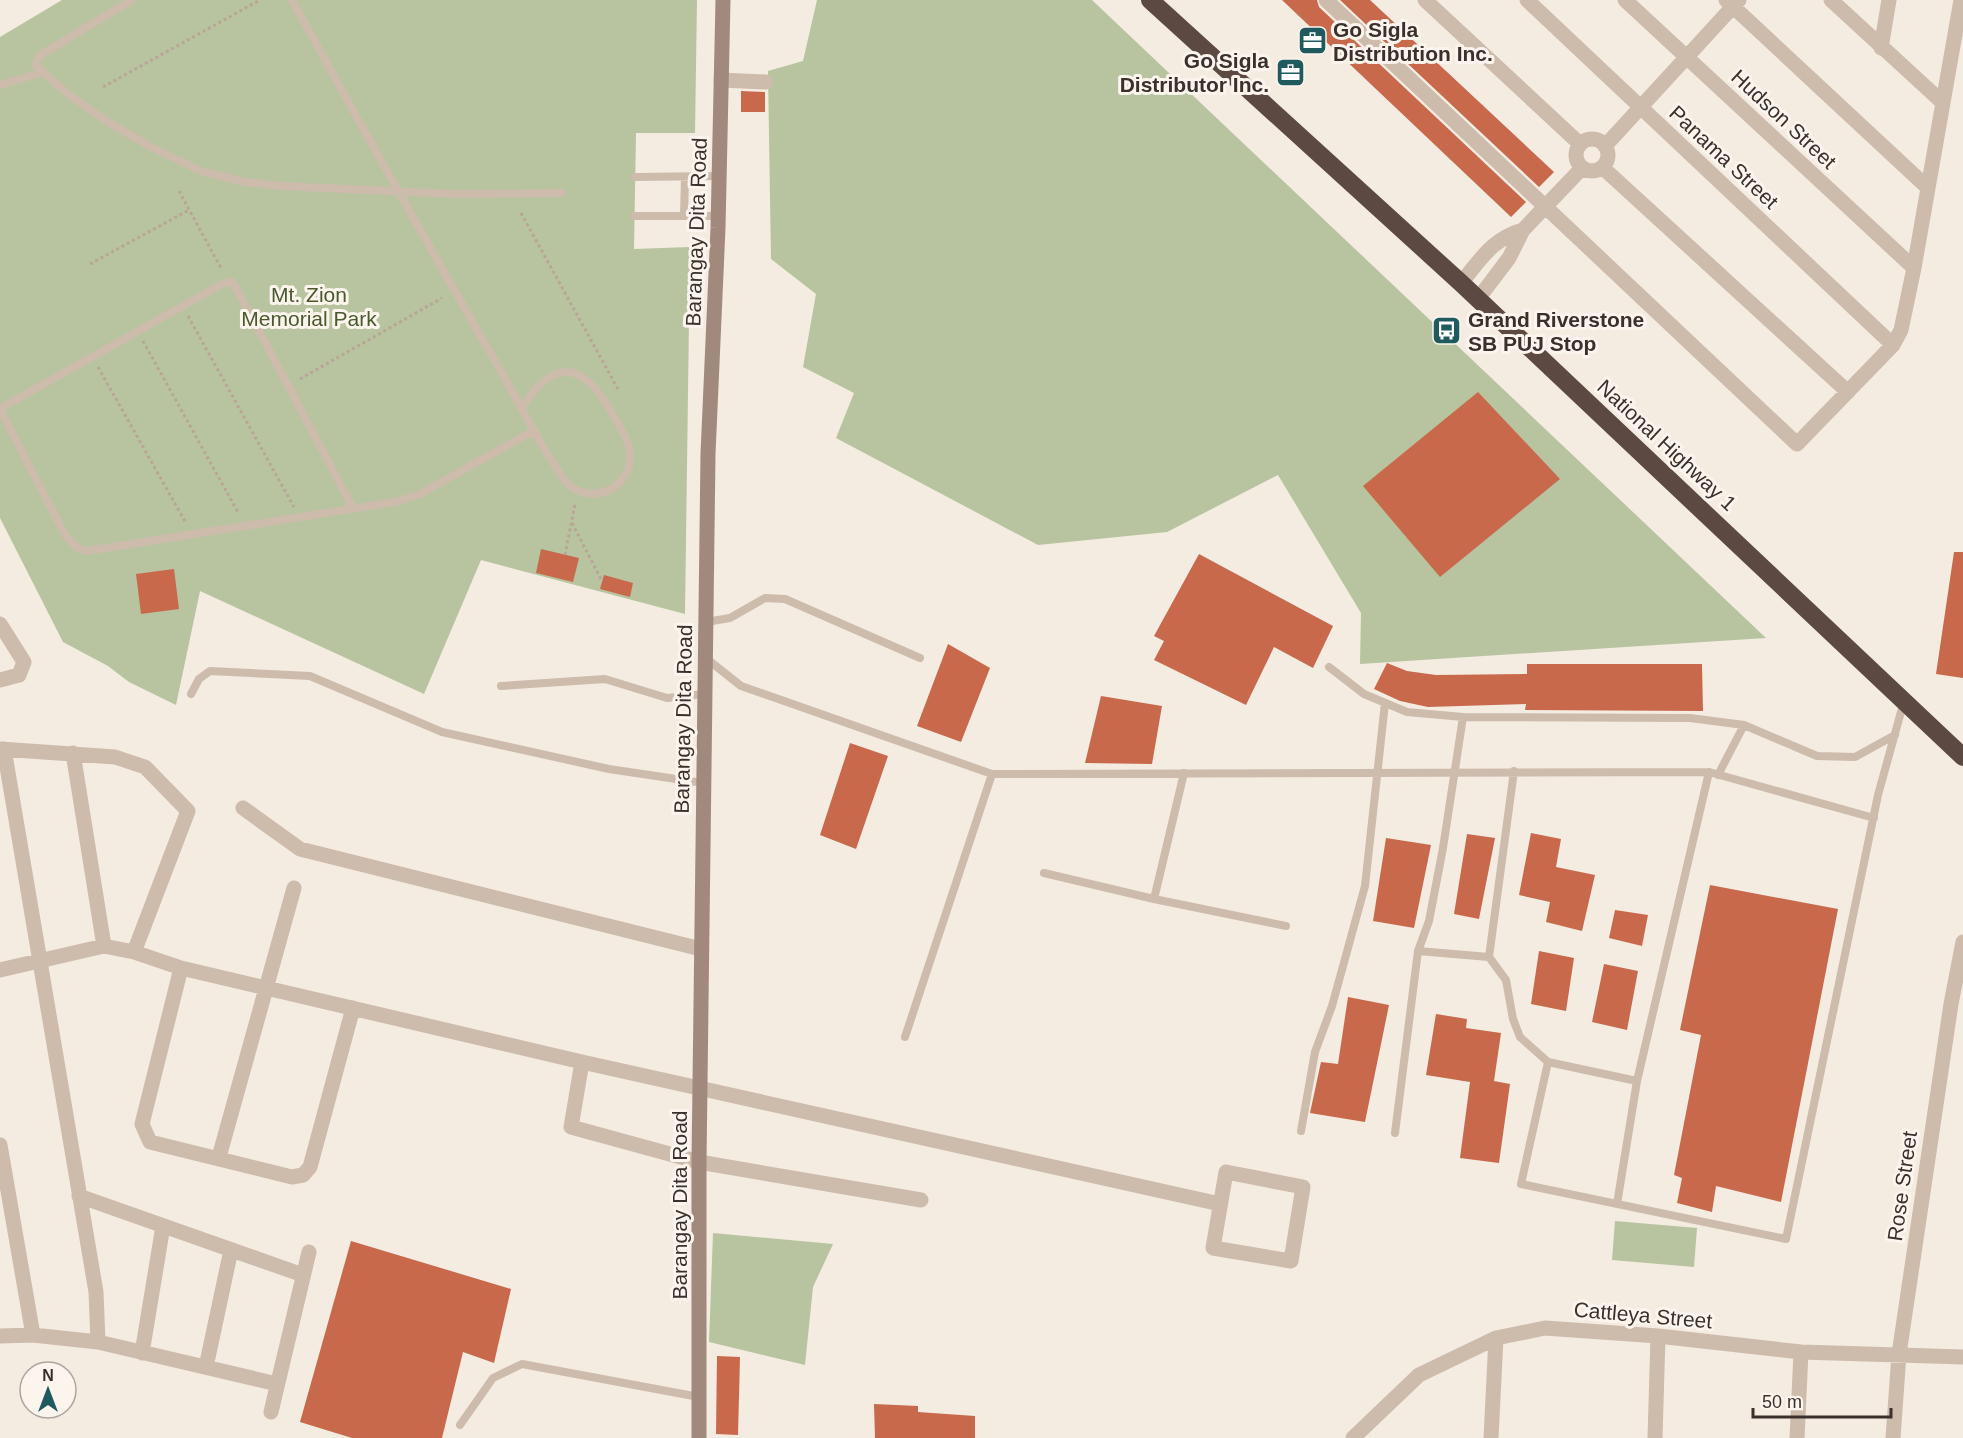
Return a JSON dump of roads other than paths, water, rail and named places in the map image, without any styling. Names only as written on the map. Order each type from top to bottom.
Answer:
[{"type":"highway","name":"National Highway 1","points":[[1150,0],[1461,283],[1963,757]]},
{"type":"street","name":"Barangay Dita Road","points":[[699,1438],[699,1162],[708,454],[719,216],[723,0]]},
{"type":"street","points":[[1326,0],[1797,444],[1893,345],[1901,330],[1961,0]]},
{"type":"street","points":[[1425,0],[1580,144]]},
{"type":"street","name":"Panama Street","points":[[1527,0],[1893,345]]},
{"type":"street","name":"Hudson Street","points":[[1625,0],[1914,268]]},
{"type":"street","points":[[1831,0],[1942,102]]},
{"type":"street","points":[[1881,48],[1890,0]]},
{"type":"street","points":[[1605,146],[1642,108],[1733,2],[1928,188]]},
{"type":"street","points":[[721,80],[766,82]]},
{"type":"street","points":[[1588,140],[1598,140],[1605,146],[1608,153],[1602,167],[1596,170],[1582,168],[1577,161],[1576,152],[1580,144],[1588,140]]},
{"type":"street","points":[[1602,167],[1848,392]]},
{"type":"street","points":[[1478,299],[1509,258],[1523,230],[1582,168]]},
{"type":"street","points":[[1461,283],[1494,243],[1505,235],[1523,230]]},
{"type":"street","points":[[0,624],[24,662],[19,675],[0,680]]},
{"type":"street","points":[[98,1342],[96,1292],[2,749],[115,757],[146,767],[188,811],[134,952]]},
{"type":"street","points":[[73,753],[104,946]]},
{"type":"street","points":[[243,808],[300,849],[701,950]]},
{"type":"street","points":[[219,1157],[294,888]]},
{"type":"street","name":"Rose Street","points":[[1893,1438],[1899,1354],[1957,1006],[1963,942]]},
{"type":"street","points":[[0,970],[104,946],[134,952],[181,968],[266,986],[582,1062],[1220,1204]]},
{"type":"street","points":[[181,968],[142,1124],[150,1142],[219,1157],[292,1177],[303,1175],[310,1167],[353,1008]]},
{"type":"street","points":[[582,1062],[571,1127],[699,1162],[921,1200]]},
{"type":"street","points":[[0,1145],[33,1335]]},
{"type":"street","points":[[1226,1172],[1303,1187],[1291,1261],[1213,1248],[1220,1204],[1226,1172]]},
{"type":"street","points":[[79,1196],[303,1275]]},
{"type":"street","points":[[142,1353],[164,1226]]},
{"type":"street","points":[[206,1367],[231,1250]]},
{"type":"street","points":[[271,1412],[309,1252]]},
{"type":"street","name":"Cattleya Street","points":[[1353,1438],[1419,1375],[1496,1338],[1545,1328],[1658,1336],[1801,1352],[1963,1357]]},
{"type":"street","points":[[0,1336],[33,1335],[98,1342],[277,1384]]},
{"type":"street","points":[[1655,1438],[1658,1336]]},
{"type":"street","points":[[1491,1438],[1496,1338]]},
{"type":"street","points":[[1797,1438],[1801,1352]]},
{"type":"lane","points":[[132,0],[39,56],[35,65],[41,73],[108,122],[178,162],[201,171],[244,182],[281,186],[398,191],[562,193]]},
{"type":"lane","points":[[292,0],[398,191],[522,408],[564,480],[579,492],[589,494],[608,491],[616,486],[628,471],[630,462],[627,442],[601,393],[582,376],[574,372],[555,374],[535,388],[522,408]]},
{"type":"lane","points":[[0,85],[41,73]]},
{"type":"lane","points":[[636,177],[719,176]]},
{"type":"lane","points":[[684,216],[685,177]]},
{"type":"lane","points":[[635,216],[719,216]]},
{"type":"lane","points":[[353,508],[233,282],[224,284],[1,406],[2,415],[65,535],[76,547],[97,550],[395,502],[420,494],[535,430]]},
{"type":"lane","points":[[706,622],[730,618],[765,598],[785,599],[920,658]]},
{"type":"lane","points":[[705,658],[741,686],[992,774],[1377,771],[1709,772],[1874,818]]},
{"type":"lane","points":[[1329,666],[1364,694],[1407,712],[1463,717],[1690,718],[1744,725],[1817,756],[1855,757],[1895,735]]},
{"type":"lane","points":[[191,694],[199,679],[210,671],[309,676],[442,732],[609,769],[703,783]]},
{"type":"lane","points":[[501,686],[605,679],[667,698],[705,694]]},
{"type":"lane","points":[[1548,1062],[1521,1184],[1786,1239],[1874,818],[1904,700]]},
{"type":"lane","points":[[1301,1131],[1315,1052],[1332,1006],[1365,886],[1385,703]]},
{"type":"lane","points":[[1395,1133],[1418,951],[1429,921],[1463,717]]},
{"type":"lane","points":[[1718,775],[1744,725]]},
{"type":"lane","points":[[1514,771],[1489,957],[1506,980],[1513,1019],[1520,1037],[1548,1062],[1637,1081]]},
{"type":"lane","points":[[1617,1204],[1637,1081],[1709,772]]},
{"type":"lane","points":[[1154,899],[1184,773]]},
{"type":"lane","points":[[904,1037],[992,774]]},
{"type":"lane","points":[[1044,873],[1154,899],[1286,926]]},
{"type":"lane","points":[[1418,951],[1489,957]]},
{"type":"lane","points":[[460,1425],[493,1378],[522,1364],[699,1397]]},
{"type":"place","name":"Go Sigla Distribution Inc.","points":[[1312,41]]},
{"type":"place","name":"Go Sigla Distributor Inc.","points":[[1290,72]]},
{"type":"place","name":"Grand Riverstone SB PUJ Stop","points":[[1447,331]]},
{"type":"park label","name":"Mt. Zion Memorial Park","points":[[309,306]]}]
